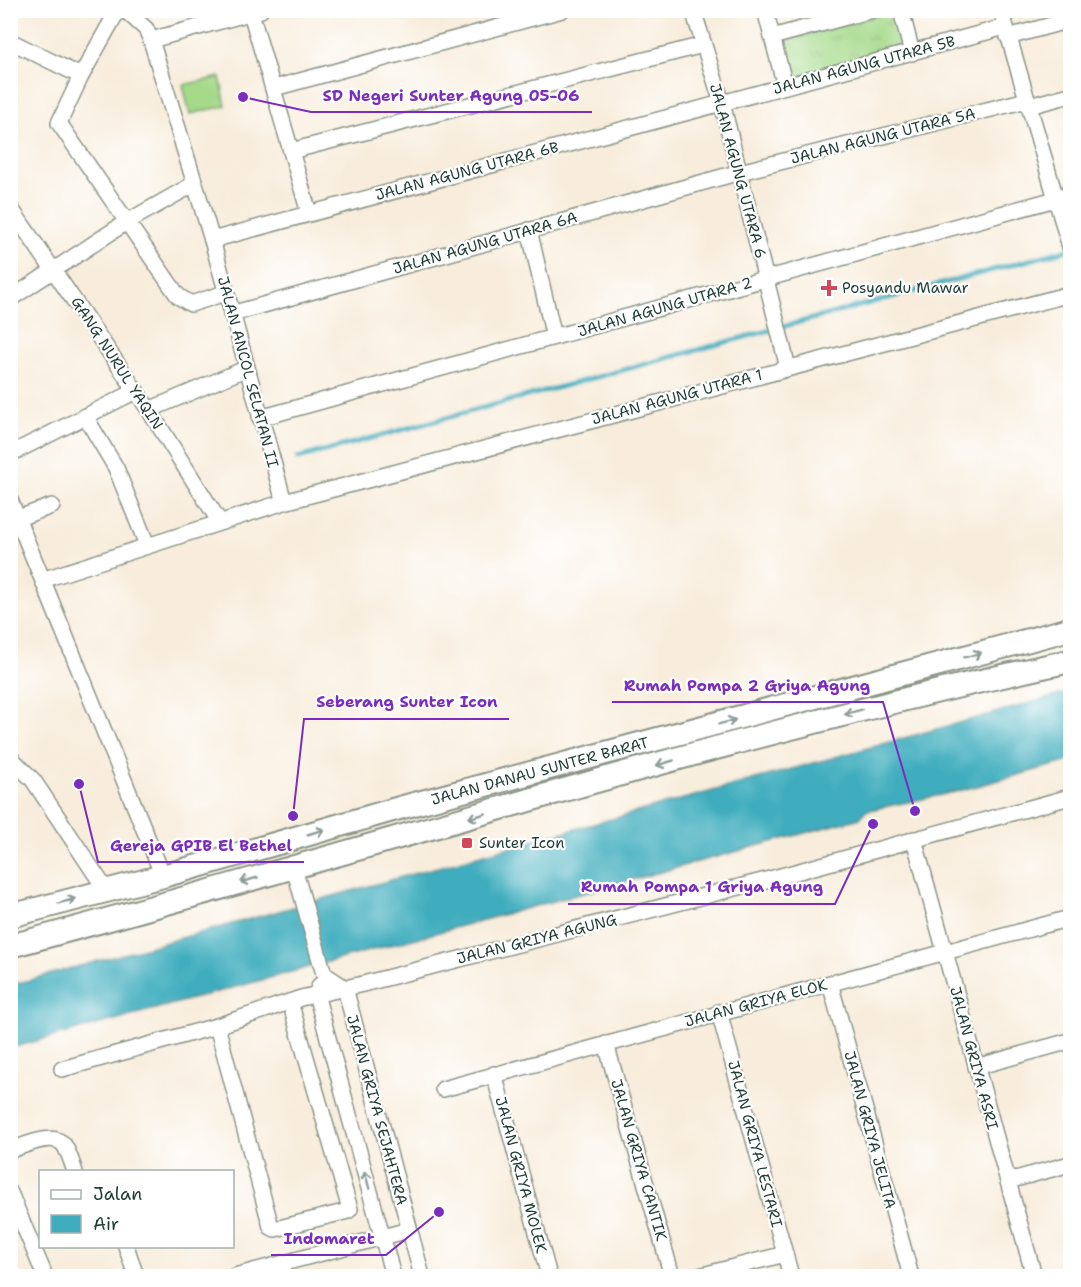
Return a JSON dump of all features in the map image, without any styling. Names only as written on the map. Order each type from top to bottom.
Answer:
[{"type":"main road","name":"JALAN DANAU SUNTER BARAT","points":[[10,916],[163,876],[403,807],[691,732],[1071,628]]},
{"type":"main road","name":"JALAN DANAU SUNTER BARAT","points":[[10,946],[697,754],[950,687],[1071,661]]},
{"type":"main road","points":[[691,732],[697,754]]},
{"type":"street","points":[[118,10],[81,76],[59,123],[125,222],[184,301],[191,304],[225,293]]},
{"type":"street","name":"JALAN ANCOL SELATAN II","points":[[125,10],[146,29],[151,40],[212,240],[245,369],[284,502]]},
{"type":"street","points":[[274,88],[562,10]]},
{"type":"street","name":"JALAN AGUNG UTARA 6","points":[[693,10],[722,102],[788,368]]},
{"type":"street","points":[[765,10],[785,86]]},
{"type":"street","points":[[772,37],[836,15],[872,10]]},
{"type":"street","points":[[901,10],[912,53]]},
{"type":"street","points":[[1001,10],[1069,242]]},
{"type":"street","points":[[151,40],[231,14],[256,12],[274,88],[309,213]]},
{"type":"street","name":"JALAN AGUNG UTARA 5B","points":[[722,102],[912,53],[1071,20]]},
{"type":"street","points":[[10,41],[81,76]]},
{"type":"street","points":[[291,151],[703,45]]},
{"type":"street","name":"JALAN AGUNG UTARA 5A","points":[[740,172],[1028,103],[1071,95]]},
{"type":"street","name":"JALAN AGUNG UTARA 6B","points":[[212,240],[722,102]]},
{"type":"street","name":"JALAN AGUNG UTARA 6A","points":[[231,314],[740,172]]},
{"type":"street","points":[[10,299],[125,222],[194,184]]},
{"type":"street","name":"JALAN AGUNG UTARA 2","points":[[260,418],[1071,195]]},
{"type":"street","name":"GANG NURUL YAQIN","points":[[10,207],[54,268],[149,410],[219,521]]},
{"type":"street","points":[[529,230],[554,338]]},
{"type":"street","name":"JALAN AGUNG UTARA 1","points":[[284,502],[1071,294]]},
{"type":"street","points":[[149,410],[245,369]]},
{"type":"street","points":[[10,454],[136,391]]},
{"type":"street","points":[[85,416],[116,468],[147,544]]},
{"type":"street","points":[[10,500],[45,579],[163,876]]},
{"type":"street","points":[[45,579],[147,544],[284,502]]},
{"type":"street","points":[[18,518],[52,506]]},
{"type":"street","points":[[10,757],[33,780],[106,890]]},
{"type":"street","name":"JALAN GRIYA AGUNG","points":[[316,994],[1071,797]]},
{"type":"street","name":"JALAN GRIYA ASRI","points":[[914,839],[1034,1276]]},
{"type":"street","points":[[62,1069],[217,1026],[316,994],[323,970],[294,868]]},
{"type":"street","name":"JALAN GRIYA ELOK","points":[[443,1089],[1071,918]]},
{"type":"street","points":[[323,970],[345,988]]},
{"type":"street","name":"JALAN GRIYA JELITA","points":[[830,983],[910,1276]]},
{"type":"street","name":"JALAN GRIYA SEJAHTERA","points":[[345,988],[422,1276]]},
{"type":"street","name":"JALAN GRIYA SEJAHTERA","points":[[316,994],[393,1276]]},
{"type":"street","points":[[217,1026],[271,1227],[275,1229],[348,1211],[350,1209],[290,1002]]},
{"type":"street","name":"JALAN GRIYA LESTARI","points":[[719,1012],[791,1276]]},
{"type":"street","points":[[976,1067],[1071,1041]]},
{"type":"street","name":"JALAN GRIYA CANTIK","points":[[606,1044],[672,1276]]},
{"type":"street","name":"JALAN GRIYA MOLEK","points":[[494,1074],[549,1276]]},
{"type":"street","points":[[10,1150],[48,1139],[56,1139],[64,1144],[74,1170]]},
{"type":"street","points":[[1008,1181],[1071,1164]]},
{"type":"street","points":[[10,1193],[45,1276]]},
{"type":"street","points":[[236,1276],[409,1230]]},
{"type":"street","points":[[127,1248],[136,1276]]},
{"type":"street","points":[[699,1276],[785,1254]]},
{"type":"green space","points":[[893,11],[904,49],[795,78],[785,40]]},
{"type":"green space","points":[[220,77],[226,106],[190,114],[183,85]]},
{"type":"water","points":[[1070,692],[1070,761],[955,792],[865,811],[860,818],[11,1048],[11,985]]},
{"type":"waterway","points":[[298,458],[1070,249]]},
{"type":"place","name":"SD Negeri Sunter Agung 05-06","points":[[243,97]]},
{"type":"place","name":"Posyandu Mawar","points":[[829,288]]},
{"type":"place","name":"Gereja GPIB El Bethel","points":[[79,784]]},
{"type":"place","name":"Rumah Pompa 2 Griya Agung","points":[[915,811]]},
{"type":"place","name":"Seberang Sunter Icon","points":[[293,816]]},
{"type":"place","name":"Rumah Pompa 1 Griya Agung","points":[[873,824]]},
{"type":"place","name":"Sunter Icon","points":[[467,843]]},
{"type":"place","name":"Indomaret","points":[[439,1212]]}]
